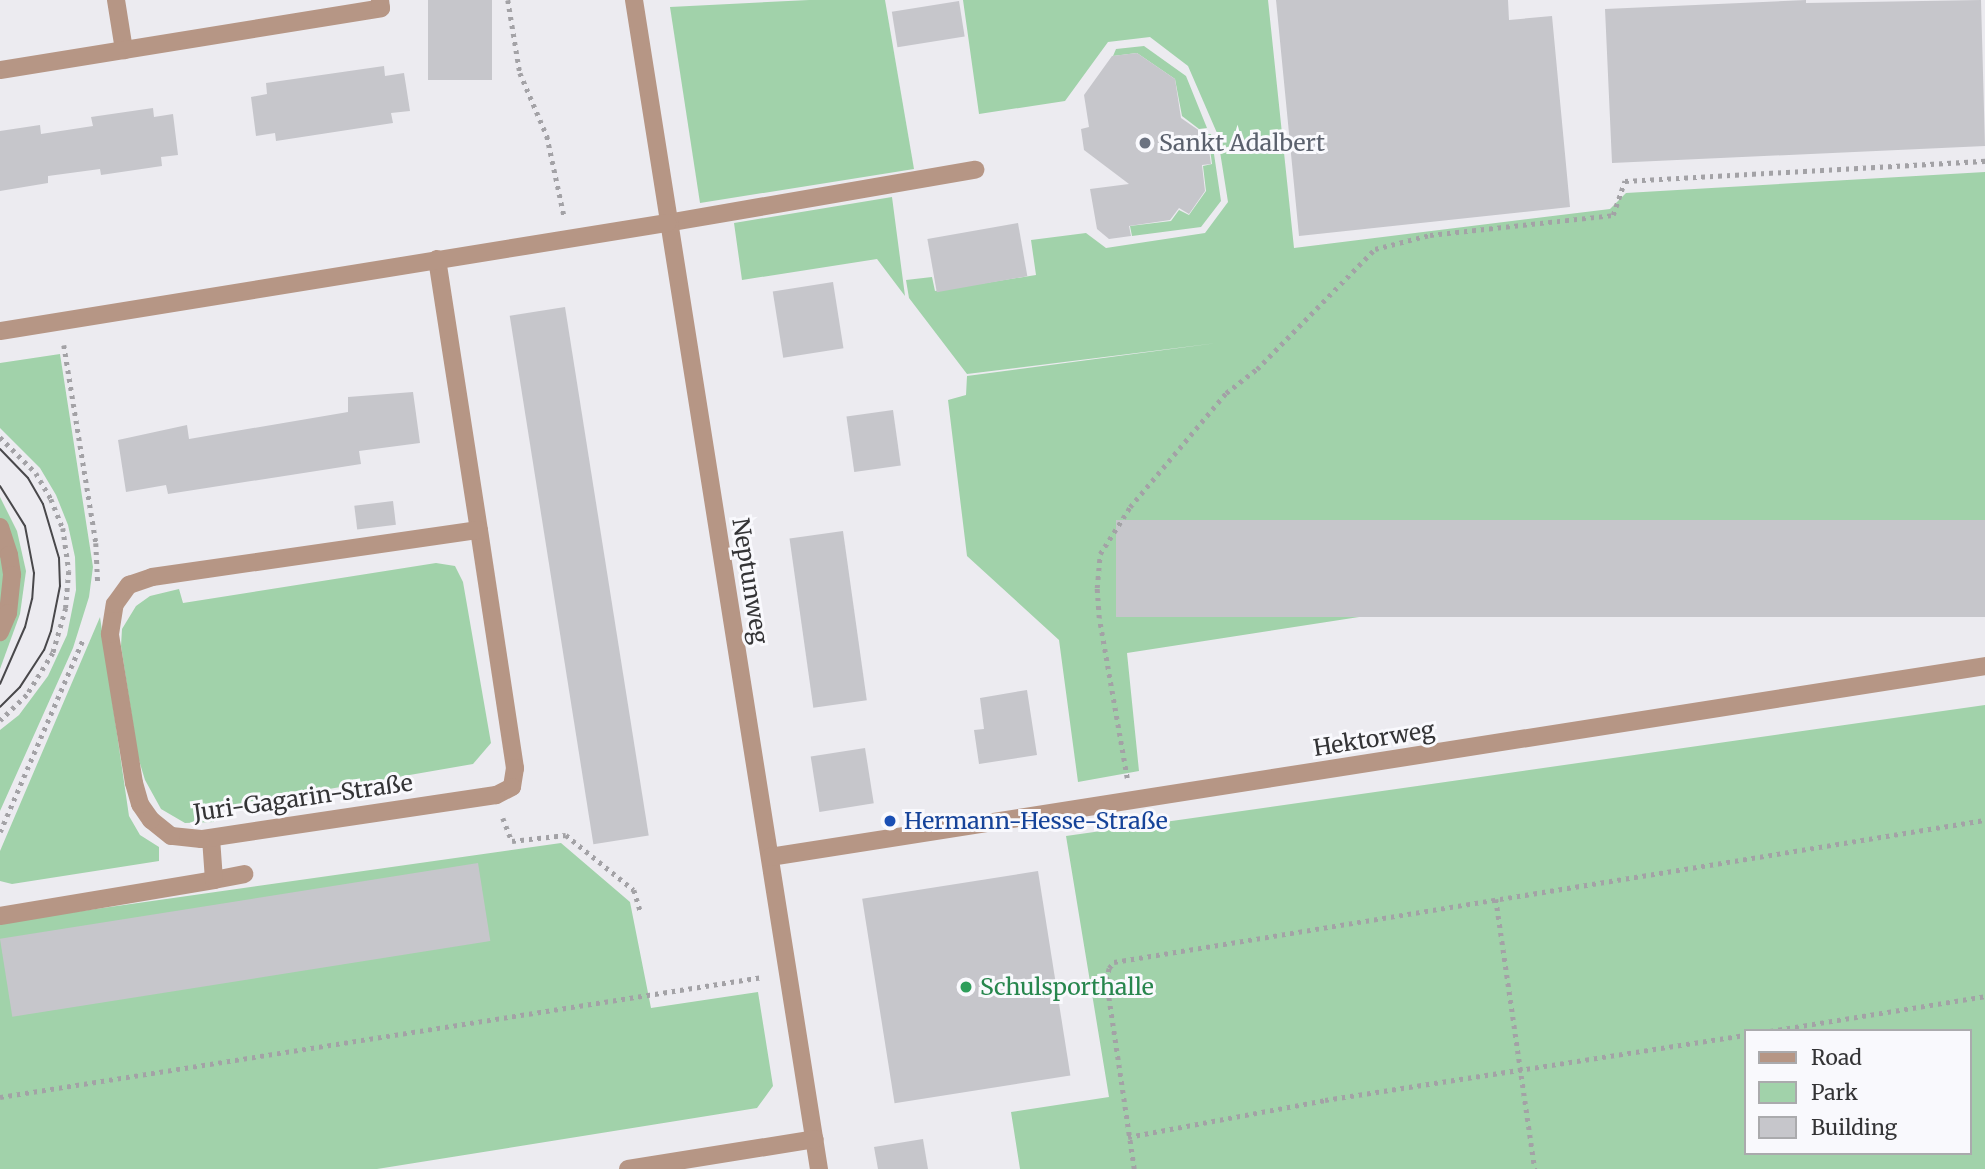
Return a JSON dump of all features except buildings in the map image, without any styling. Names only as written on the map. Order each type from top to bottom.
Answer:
[{"type":"street","points":[[116,0],[124,50]]},
{"type":"street","name":"Neptunweg","points":[[634,0],[667,223],[819,1169]]},
{"type":"street","points":[[0,70],[381,4]]},
{"type":"street","points":[[0,331],[569,240],[975,170]]},
{"type":"street","name":"Juri-Gagarin-Straße","points":[[437,259],[479,530],[515,768],[512,788],[496,795],[211,838],[181,838],[166,834],[150,820],[137,794],[110,634],[113,610],[125,589],[135,581],[152,576],[479,530]]},
{"type":"street","points":[[0,527],[12,575],[8,613],[0,632]]},
{"type":"street","name":"Hektorweg","points":[[770,857],[1985,666]]},
{"type":"street","points":[[211,838],[214,880]]},
{"type":"street","points":[[0,916],[244,874]]},
{"type":"street","points":[[628,1169],[815,1139]]},
{"type":"path","points":[[508,0],[520,73],[547,136],[569,240]]},
{"type":"path","points":[[1131,802],[1099,618],[1100,554],[1130,507],[1226,393],[1257,369],[1375,248],[1430,235],[1613,215],[1625,181],[1985,161]]},
{"type":"path","points":[[64,345],[96,543],[98,590]]},
{"type":"path","points":[[0,437],[36,473],[51,499],[63,528],[69,571],[66,608],[53,653],[27,695],[0,721]]},
{"type":"path","points":[[0,832],[87,629]]},
{"type":"path","points":[[501,813],[512,841],[566,835],[635,890],[640,910]]},
{"type":"path","points":[[1133,1169],[1106,980],[1114,961],[1985,820]]},
{"type":"path","points":[[1496,899],[1535,1169]]},
{"type":"path","points":[[0,1097],[788,973]]},
{"type":"path","points":[[1782,1029],[1985,996]]},
{"type":"path","points":[[1128,1137],[1312,1102],[1744,1035]]},
{"type":"green space","points":[[809,0],[885,0],[914,169],[700,203],[670,7]]},
{"type":"green space","points":[[963,0],[1268,0],[1294,248],[1610,209],[1626,193],[1985,172],[1985,520],[1127,653],[1139,771],[1078,782],[1059,640],[967,556],[948,400],[966,395],[967,376],[1217,343],[967,374],[909,298],[906,280],[932,277],[935,291],[1036,275],[1031,240],[1086,233],[1106,248],[1205,233],[1228,202],[1217,133],[1188,66],[1150,37],[1108,42],[1065,101],[979,114]]},
{"type":"green space","points":[[1144,46],[1186,76],[1207,128],[1199,129],[1182,116],[1175,79],[1137,53],[1113,56],[1116,49]]},
{"type":"green space","points":[[1208,134],[1211,134],[1221,201],[1201,227],[1132,236],[1130,226],[1171,221],[1179,210],[1189,215],[1206,191],[1203,166],[1212,164]]},
{"type":"green space","points":[[892,197],[905,296],[877,259],[742,280],[734,223]]},
{"type":"green space","points":[[60,354],[93,567],[89,597],[73,648],[0,811],[0,730],[19,715],[48,676],[67,635],[76,590],[75,557],[68,525],[56,495],[40,468],[0,428],[0,363]]},
{"type":"green space","points":[[0,497],[17,531],[26,571],[20,614],[0,669]]},
{"type":"green space","points":[[436,563],[455,566],[463,582],[491,743],[473,764],[214,809],[214,822],[185,823],[161,809],[145,780],[138,757],[121,646],[122,629],[136,606],[150,596],[179,589],[183,603]]},
{"type":"green space","points":[[100,617],[129,816],[140,835],[159,847],[159,861],[12,884],[0,881],[0,851]]},
{"type":"green space","points":[[1985,705],[1985,1169],[1020,1169],[1011,1112],[1109,1097],[1066,836]]},
{"type":"green space","points":[[561,843],[630,902],[651,1008],[758,992],[773,1086],[757,1108],[377,1169],[0,1169],[0,917],[4,922]]},
{"type":"tram line","points":[[0,449],[28,478],[43,504],[59,558],[60,586],[51,631],[44,650],[20,687],[0,707]]},
{"type":"tram line","points":[[0,486],[25,526],[34,573],[32,599],[25,627],[0,684]]},
{"type":"place","name":"Sankt Adalbert","points":[[1145,143]]},
{"type":"place","name":"Hermann-Hesse-Straße","points":[[890,821]]},
{"type":"place","name":"Schulsporthalle","points":[[966,987]]}]
